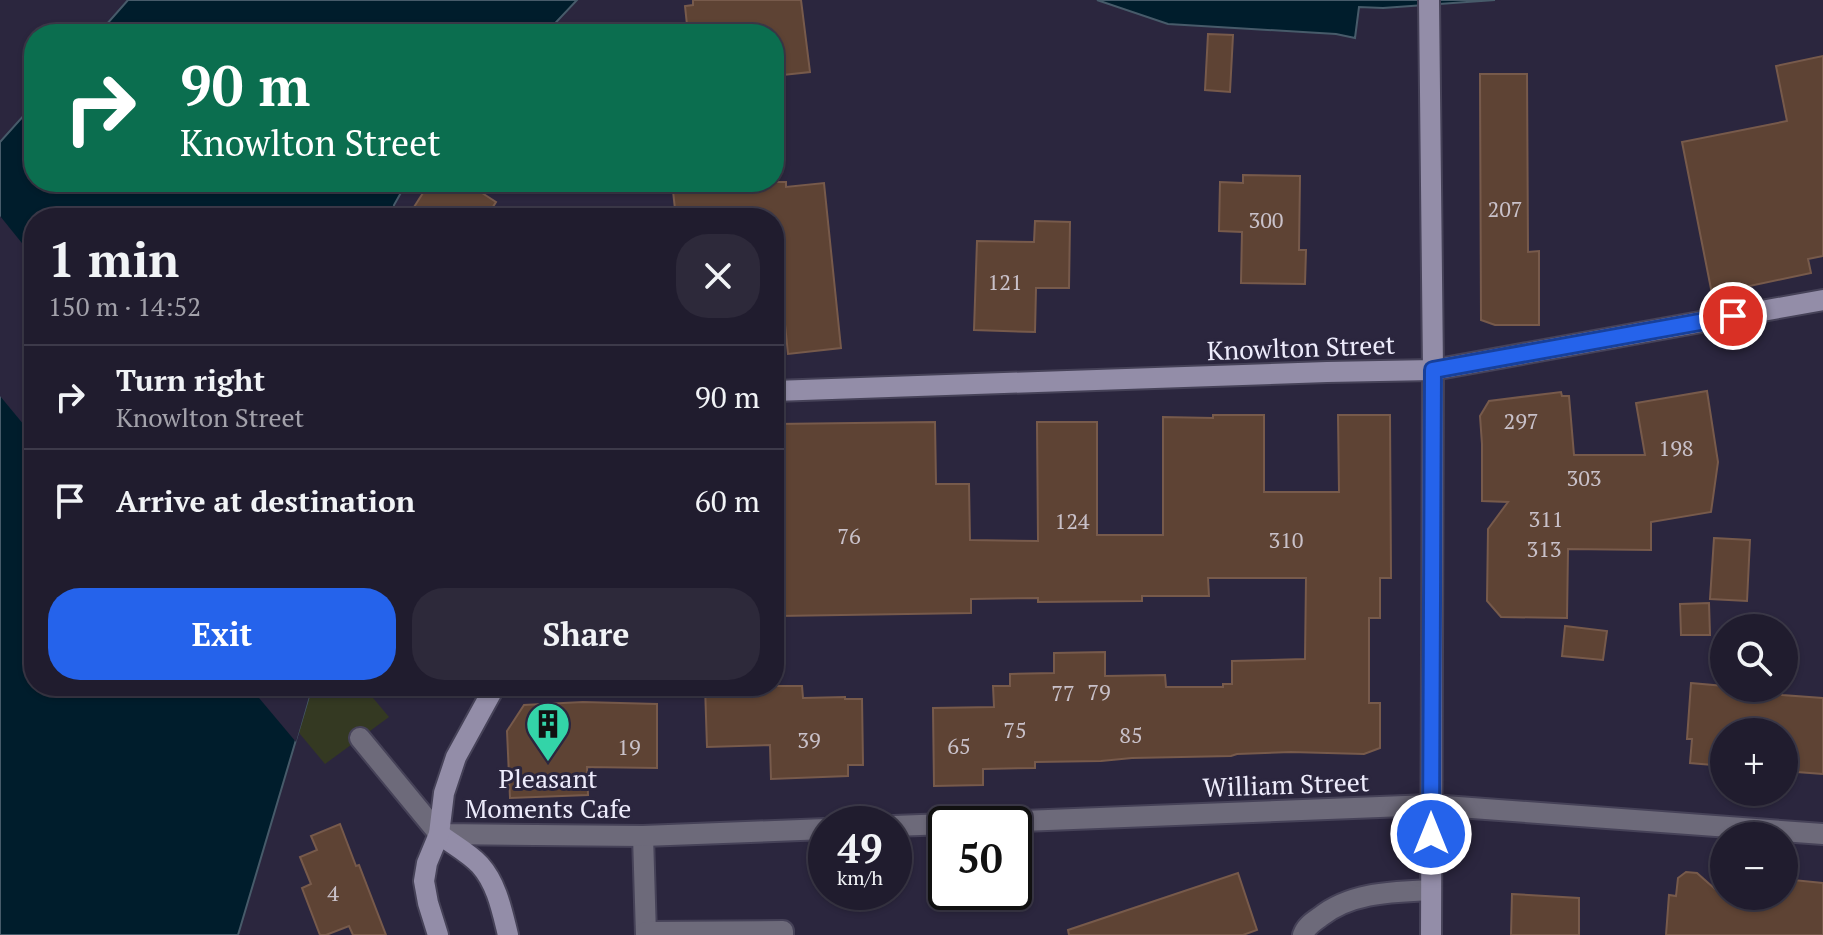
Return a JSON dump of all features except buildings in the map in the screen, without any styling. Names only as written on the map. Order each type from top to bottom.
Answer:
[{"type":"main road","points":[[1429,0],[1433,370],[1431,935]]},
{"type":"main road","name":"Knowlton Street","points":[[784,391],[1433,370],[1823,300]]},
{"type":"main road","points":[[438,935],[424,881],[427,863],[439,834],[444,793],[456,757],[490,696]]},
{"type":"main road","points":[[439,834],[479,863],[492,882],[508,935]]},
{"type":"street","points":[[360,738],[439,834],[643,836],[808,830]]},
{"type":"street","name":"William Street","points":[[912,825],[1431,805],[1823,834]]},
{"type":"street","points":[[643,836],[646,934],[783,931],[783,935]]},
{"type":"street","points":[[1303,935],[1305,929],[1333,906],[1378,893],[1431,890]]},
{"type":"green space","points":[[268,696],[371,696],[389,717],[325,764]]},
{"type":"water","points":[[128,0],[577,0],[554,24],[107,24]]},
{"type":"water","points":[[1097,0],[1495,0],[1359,7],[1355,38],[1336,34],[1168,24]]},
{"type":"water","points":[[24,115],[24,192],[401,192],[394,208],[24,208],[24,696],[309,696],[238,935],[0,935],[0,142]]},
{"type":"pier","points":[[0,216],[24,246],[24,425],[0,396]]},
{"type":"pier","points":[[257,696],[309,696],[296,742]]},
{"type":"place","name":"Pleasant Moments Cafe","points":[[548,763]]},
{"type":"route","points":[[1431,834],[1433,370],[1733,316]]}]
